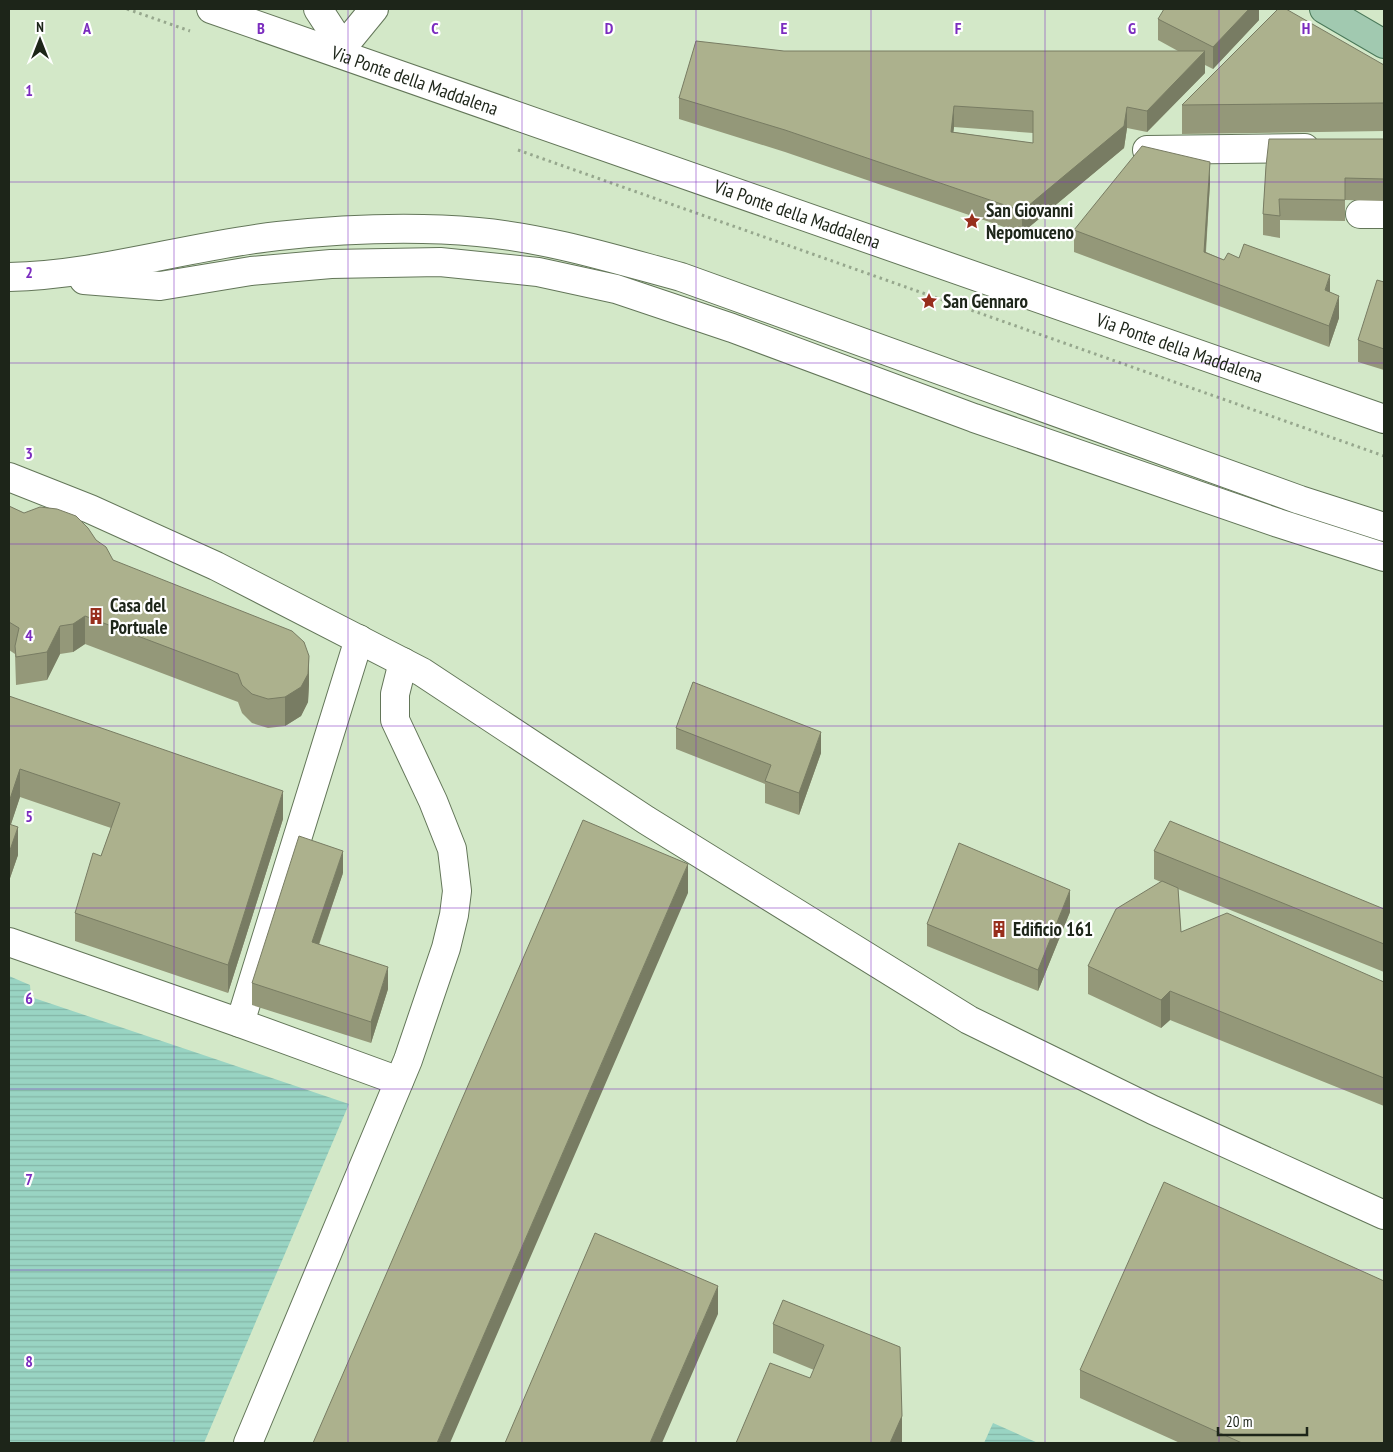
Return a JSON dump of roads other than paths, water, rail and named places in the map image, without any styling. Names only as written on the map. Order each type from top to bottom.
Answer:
[{"type":"main road","points":[[1324,9],[1384,44]]},
{"type":"street","name":"Via Ponte della Maddalena","points":[[211,9],[1384,418]]},
{"type":"street","points":[[338,53],[374,9]]},
{"type":"street","points":[[316,10],[333,32],[338,53]]},
{"type":"street","points":[[1147,150],[1325,148]]},
{"type":"street","points":[[40,276],[126,263],[222,244],[316,233],[406,228],[478,232],[539,241],[593,253],[681,278],[1300,500],[1384,528]]},
{"type":"street","points":[[9,277],[40,276],[160,286],[251,271],[331,264],[440,262],[538,272],[616,289],[732,328],[974,418],[1278,523],[1384,557]]},
{"type":"street","points":[[9,477],[90,509],[216,566],[422,672],[646,820],[969,1020],[1153,1110],[1384,1215]]},
{"type":"street","points":[[240,1023],[360,639]]},
{"type":"street","points":[[248,1443],[399,1081],[446,948],[454,914],[457,891],[452,849],[394,720],[394,694],[403,662]]},
{"type":"street","points":[[9,942],[399,1081]]},
{"type":"water","points":[[9,976],[30,985],[31,997],[349,1104],[204,1443],[9,1443]]},
{"type":"water","points":[[993,1423],[1038,1443],[984,1443]]},
{"type":"place","name":"San Giovanni Nepomuceno","points":[[972,221]]},
{"type":"place","name":"San Gennaro","points":[[929,301]]},
{"type":"place","name":"Casa del Portuale","points":[[96,616]]},
{"type":"place","name":"Edificio 161","points":[[999,929]]}]
